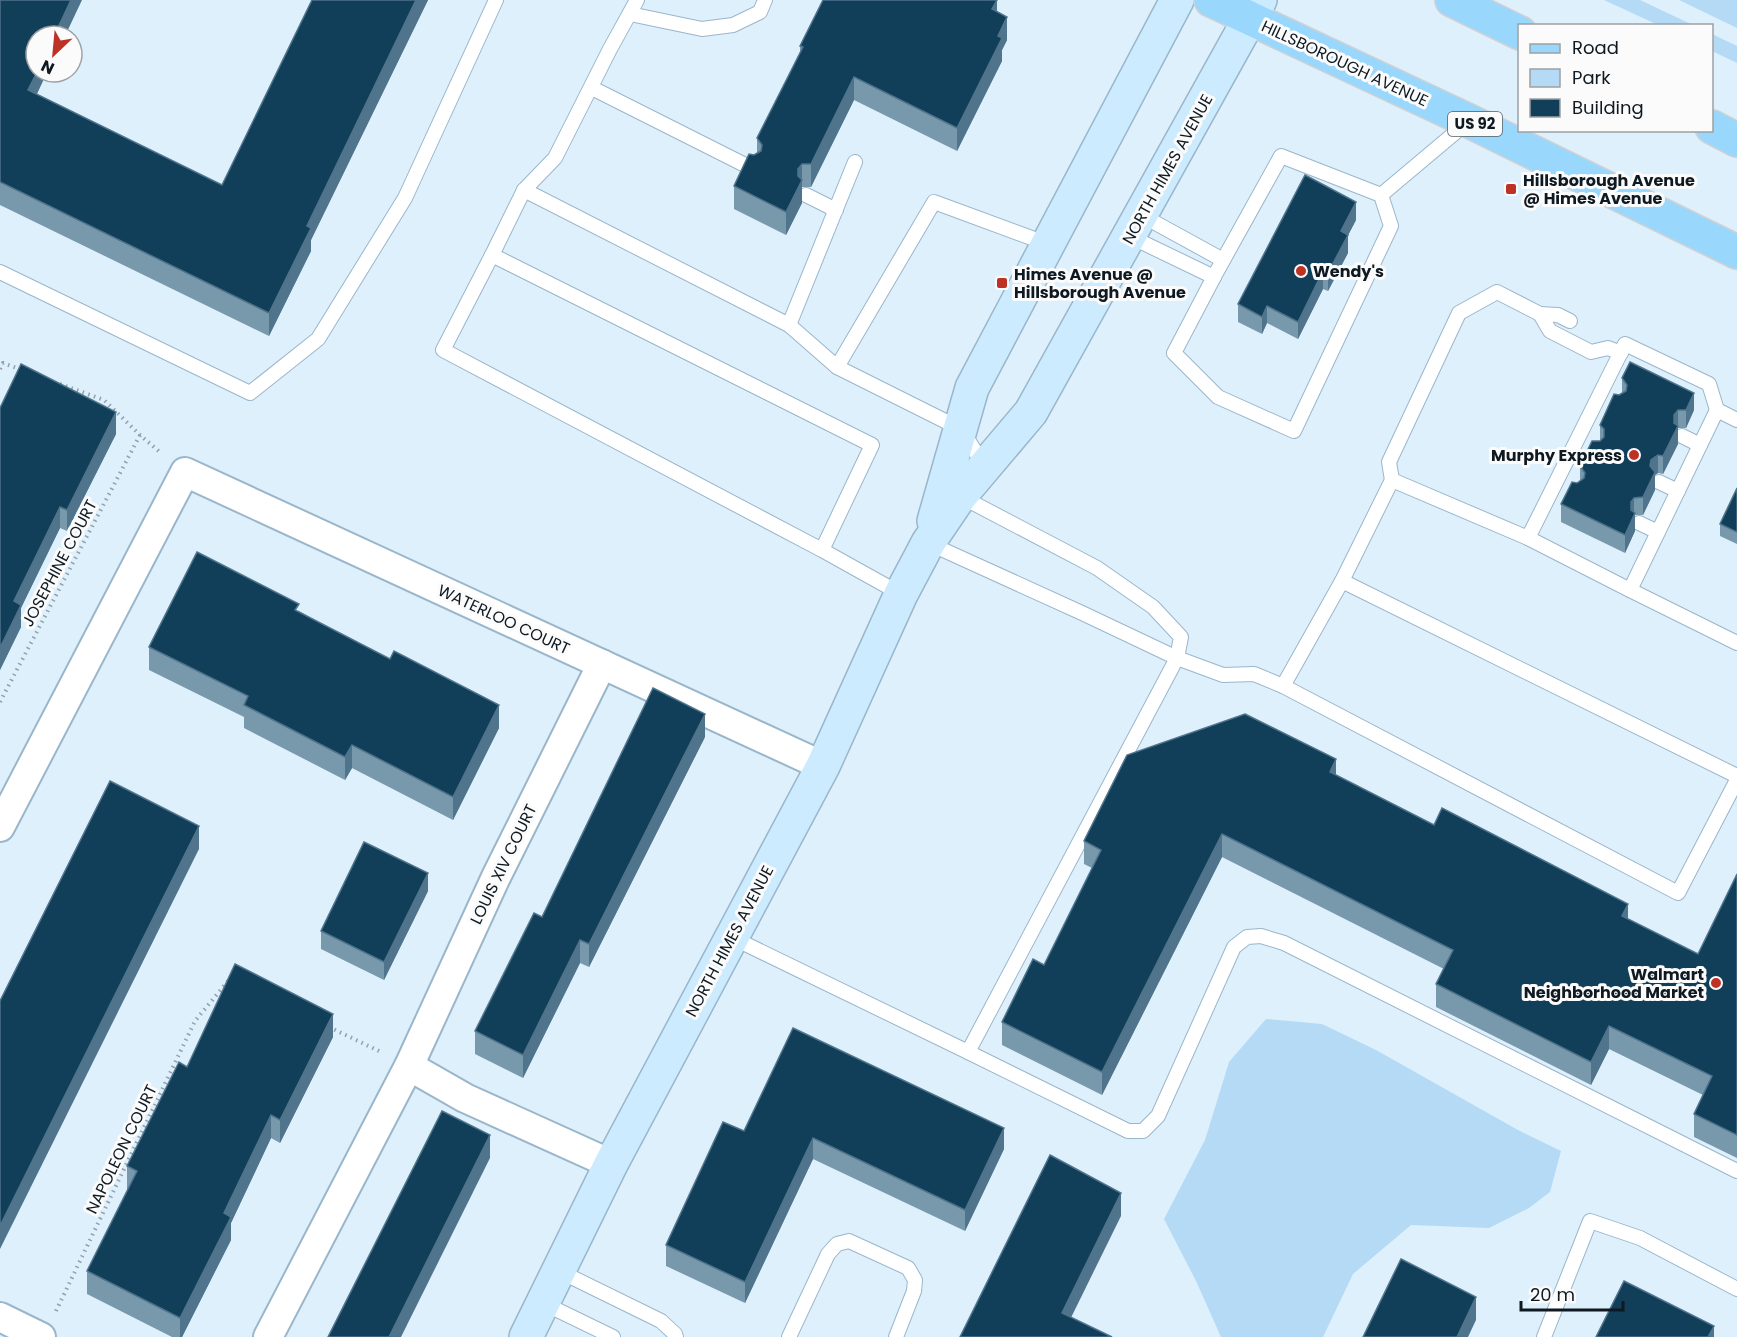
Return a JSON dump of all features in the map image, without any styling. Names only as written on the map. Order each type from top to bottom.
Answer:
[{"type":"main road","name":"HILLSBOROUGH AVENUE","points":[[1211,0],[1255,10],[1469,121],[1737,252]]},
{"type":"main road","points":[[1452,0],[1518,32]]},
{"type":"main road","points":[[1713,128],[1737,140]]},
{"type":"street","name":"NORTH HIMES AVENUE","points":[[526,1337],[611,1164],[823,766],[901,594],[952,492],[961,429],[972,388],[1177,0]]},
{"type":"street","name":"NORTH HIMES AVENUE","points":[[952,492],[985,467],[1031,412],[1255,10]]},
{"type":"street","name":"WATERLOO COURT","points":[[185,472],[823,766]]},
{"type":"street","points":[[0,827],[185,472]]},
{"type":"street","name":"LOUIS XIV COURT","points":[[268,1337],[409,1066],[496,877],[602,664]]},
{"type":"street","points":[[409,1066],[465,1098],[611,1164]]},
{"type":"street","points":[[0,1317],[48,1326]]},
{"type":"lane","points":[[0,272],[250,393],[318,339],[405,198],[496,0]]},
{"type":"lane","points":[[637,0],[555,158],[524,190],[443,350],[901,594]]},
{"type":"lane","points":[[630,14],[702,29],[733,26],[760,12],[765,0]]},
{"type":"lane","points":[[592,88],[753,169]]},
{"type":"lane","points":[[1381,195],[1469,121]]},
{"type":"lane","points":[[1281,156],[1381,195],[1391,226],[1294,431],[1218,397],[1174,353],[1281,156]]},
{"type":"lane","points":[[789,325],[855,162]]},
{"type":"lane","points":[[524,190],[789,325],[837,367],[961,429],[985,467]]},
{"type":"lane","points":[[806,195],[836,210]]},
{"type":"lane","points":[[837,367],[934,202],[1048,244]]},
{"type":"lane","points":[[1135,226],[1223,260]]},
{"type":"lane","points":[[1135,226],[1214,277]]},
{"type":"lane","points":[[492,255],[872,445],[822,550]]},
{"type":"lane","points":[[1283,687],[1342,580],[1392,480],[1389,462],[1459,314],[1497,292],[1540,314],[1558,315],[1570,321]]},
{"type":"lane","points":[[1540,314],[1550,331],[1591,352],[1614,350],[1625,344],[1709,384],[1717,410],[1630,590]]},
{"type":"lane","points":[[1599,336],[1614,350]]},
{"type":"lane","points":[[1528,538],[1561,485],[1604,398],[1614,350]]},
{"type":"lane","points":[[1717,410],[1737,420]]},
{"type":"lane","points":[[1682,436],[1700,445]]},
{"type":"lane","points":[[1392,480],[1528,538],[1737,642]]},
{"type":"lane","points":[[1659,482],[1678,491]]},
{"type":"lane","points":[[952,492],[1097,568],[1153,607],[1181,638],[1177,658],[968,1052]]},
{"type":"lane","points":[[1639,523],[1658,532]]},
{"type":"lane","points":[[928,543],[1177,658],[1223,675],[1254,674],[1283,687],[1678,893],[1737,778],[1342,580]]},
{"type":"lane","points":[[732,937],[1128,1131],[1143,1131],[1158,1116],[1234,947],[1247,937],[1261,936],[1284,943],[1737,1172]]},
{"type":"lane","points":[[1544,1337],[1590,1221],[1640,1238],[1737,1289]]},
{"type":"lane","points":[[789,1337],[828,1254],[837,1244],[849,1241],[908,1268],[915,1281],[914,1291],[896,1337]]},
{"type":"lane","points":[[558,1270],[661,1321],[676,1337]]},
{"type":"lane","points":[[543,1303],[613,1337]]},
{"type":"path","points":[[0,369],[3,363],[25,371]]},
{"type":"path","points":[[59,384],[104,400],[140,435],[185,472]]},
{"type":"path","name":"JOSEPHINE COURT","points":[[0,702],[140,435]]},
{"type":"path","name":"NAPOLEON COURT","points":[[48,1326],[195,1021],[231,979]]},
{"type":"path","points":[[325,1025],[409,1066]]},
{"type":"green space","points":[[1604,0],[1640,0],[1691,24],[1656,24]]},
{"type":"green space","points":[[1679,0],[1737,0],[1737,28]]},
{"type":"green space","points":[[1713,34],[1737,46],[1737,63],[1713,51]]},
{"type":"green space","points":[[1266,1019],[1322,1024],[1376,1050],[1518,1130],[1561,1151],[1550,1192],[1529,1208],[1489,1228],[1411,1225],[1353,1274],[1323,1337],[1221,1337],[1196,1281],[1164,1219],[1205,1140],[1229,1062]]},
{"type":"building","points":[[0,0],[71,0],[60,24],[24,24],[24,84],[31,84],[28,90],[222,185],[312,0],[416,0],[307,226],[311,228],[269,313],[0,182]]},
{"type":"building","points":[[823,0],[997,0],[992,9],[1007,17],[998,36],[1002,38],[957,128],[854,77],[811,164],[802,164],[798,169],[798,176],[802,180],[786,212],[734,186],[749,154],[754,155],[761,151],[762,145],[757,138],[803,47],[800,46]]},
{"type":"building","name":"Wendy's","points":[[1305,175],[1356,202],[1341,231],[1348,235],[1328,273],[1323,271],[1298,322],[1267,306],[1262,317],[1238,304]]},
{"type":"building","points":[[1630,362],[1694,393],[1686,410],[1678,410],[1674,415],[1674,423],[1678,426],[1663,456],[1658,455],[1651,460],[1650,466],[1655,472],[1643,497],[1634,498],[1631,502],[1631,510],[1635,513],[1625,535],[1561,504],[1572,482],[1577,483],[1584,478],[1585,473],[1580,466],[1592,441],[1600,441],[1604,437],[1604,429],[1600,425],[1614,394],[1619,395],[1626,391],[1627,385],[1622,378]]},
{"type":"building","points":[[21,364],[116,412],[67,510],[60,507],[14,601],[21,605],[0,648],[0,408]]},
{"type":"building","points":[[1737,488],[1737,532],[1720,524]]},
{"type":"building","points":[[197,552],[299,604],[295,610],[390,659],[394,651],[499,705],[453,797],[352,745],[345,757],[244,705],[248,696],[149,647]]},
{"type":"building","points":[[653,688],[705,714],[589,944],[580,940],[523,1055],[475,1031],[534,913],[542,917]]},
{"type":"building","points":[[1245,714],[1336,759],[1330,772],[1434,825],[1442,808],[1628,904],[1622,916],[1698,954],[1737,874],[1737,1135],[1694,1114],[1712,1076],[1609,1026],[1591,1062],[1436,984],[1453,950],[1222,834],[1102,1072],[1002,1022],[1033,959],[1044,965],[1101,850],[1084,841],[1127,755]]},
{"type":"building","points":[[110,781],[199,826],[0,1226],[0,1001]]},
{"type":"building","points":[[364,842],[428,873],[384,962],[321,931]]},
{"type":"building","points":[[235,964],[333,1014],[280,1120],[271,1115],[224,1213],[231,1217],[180,1318],[87,1271],[137,1171],[127,1166],[179,1062],[187,1067]]},
{"type":"building","points":[[793,1028],[1004,1128],[965,1210],[813,1138],[745,1282],[666,1245],[723,1122],[744,1131]]},
{"type":"building","points":[[442,1111],[490,1135],[389,1337],[328,1337]]},
{"type":"building","points":[[1050,1155],[1121,1193],[1062,1313],[1112,1337],[960,1337]]},
{"type":"building","points":[[1401,1259],[1476,1297],[1457,1337],[1363,1337]]},
{"type":"building","points":[[1624,1281],[1714,1326],[1708,1337],[1596,1337]]},
{"type":"place","name":"Hillsborough Avenue @ Himes Avenue","points":[[1511,189]]},
{"type":"place","name":"Wendy's","points":[[1301,271]]},
{"type":"place","name":"Himes Avenue @ Hillsborough Avenue","points":[[1002,283]]},
{"type":"place","name":"Murphy Express","points":[[1634,455]]},
{"type":"place","name":"Walmart Neighborhood Market","points":[[1716,983]]}]
